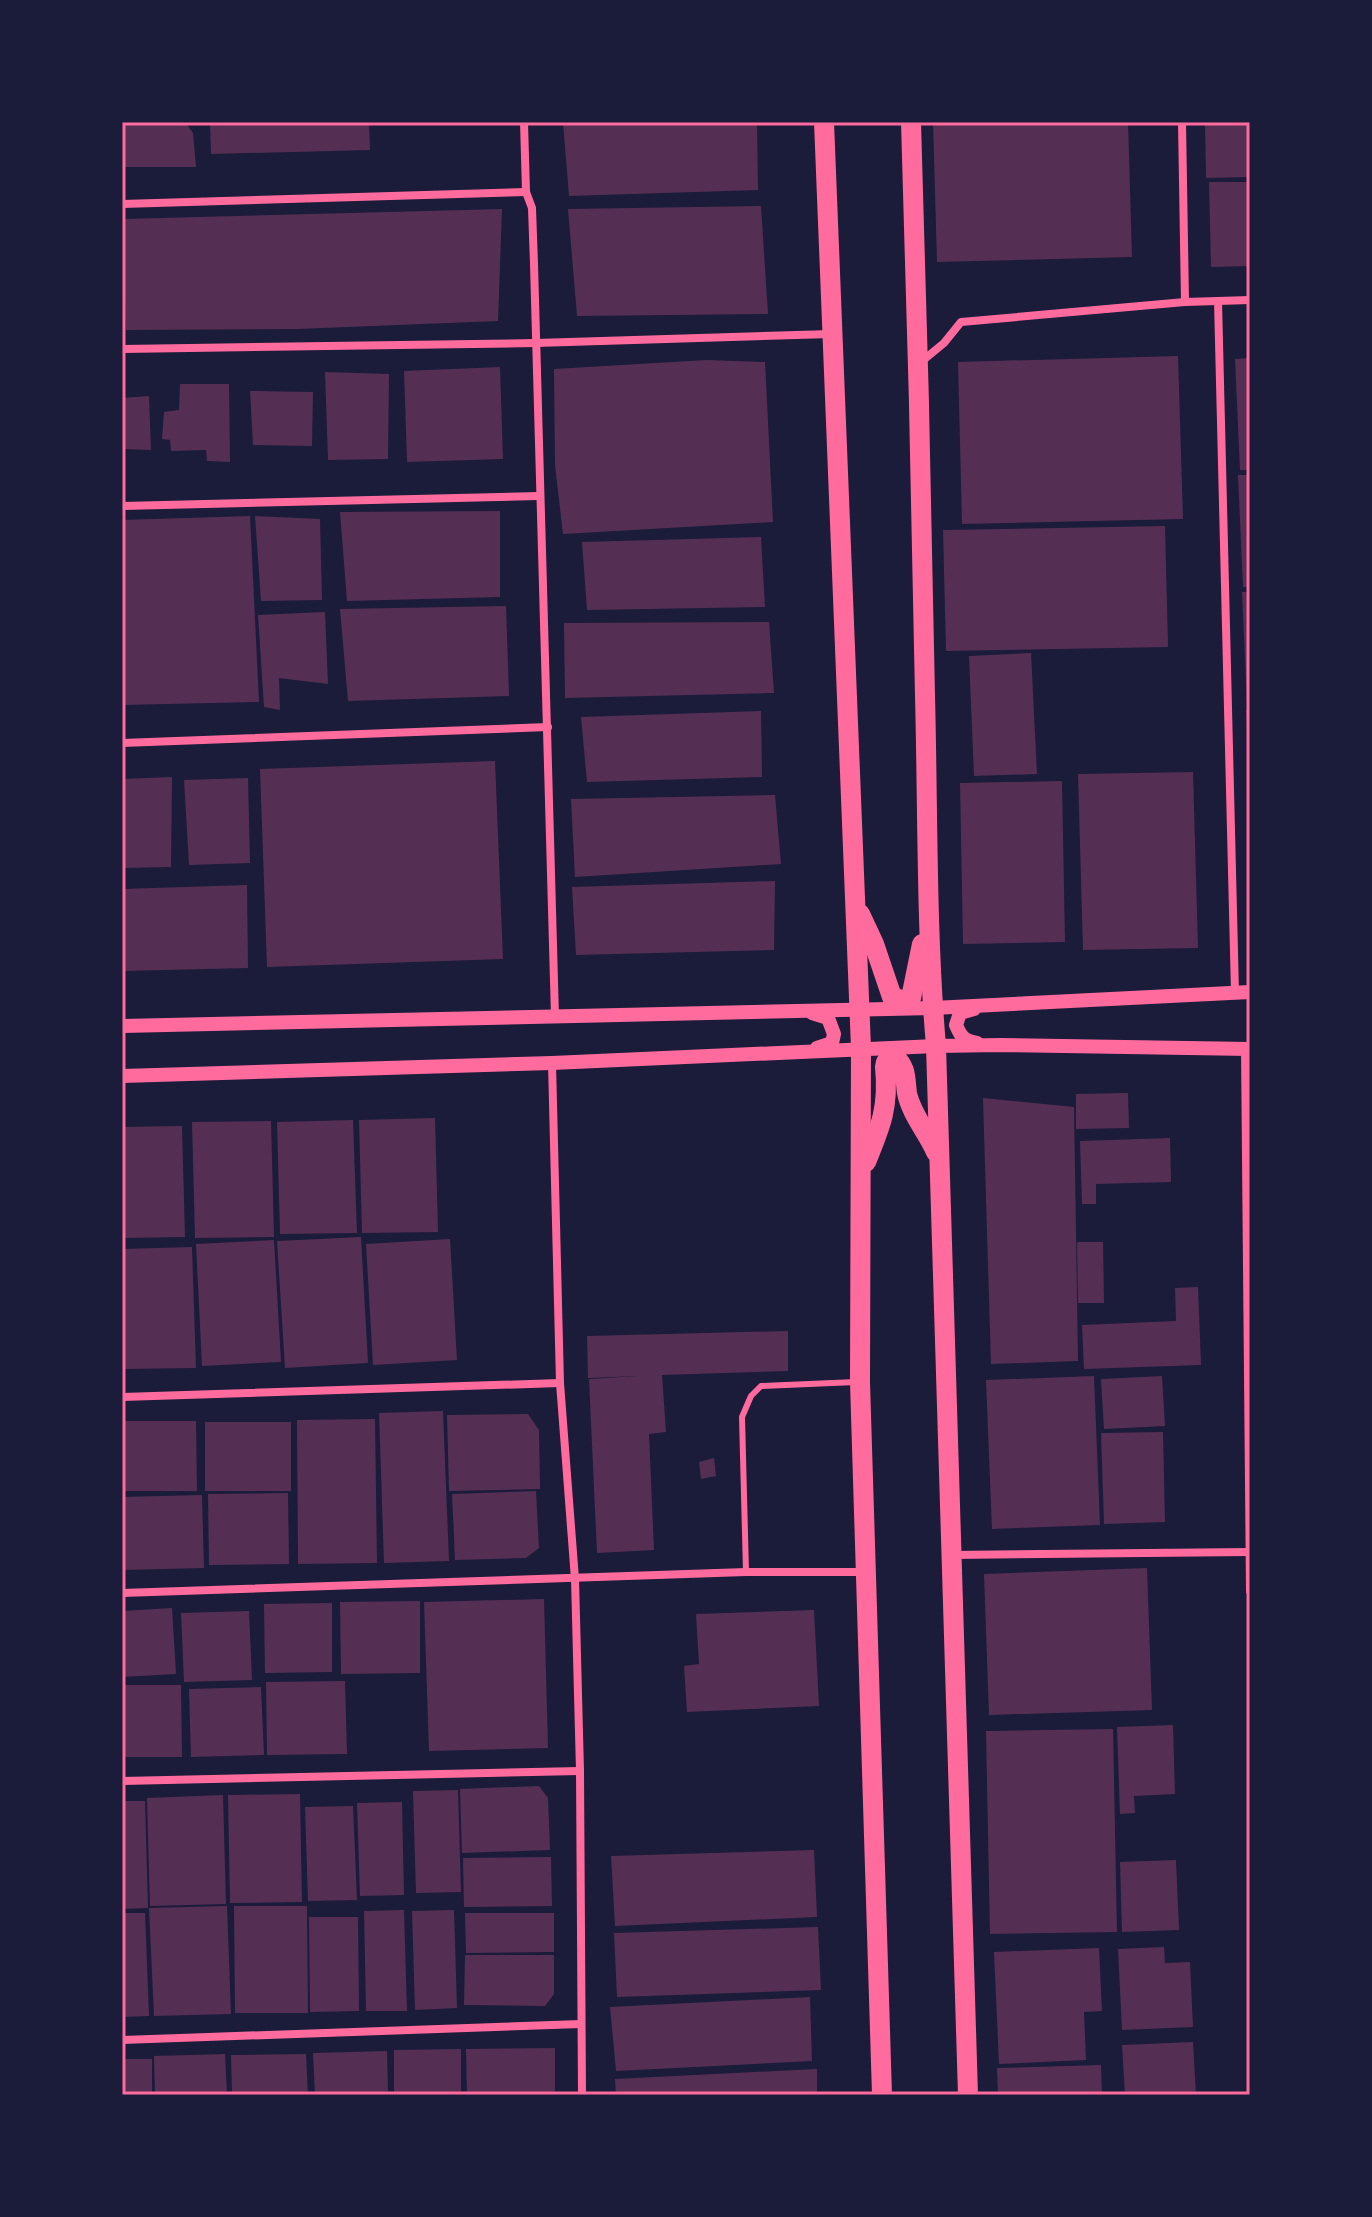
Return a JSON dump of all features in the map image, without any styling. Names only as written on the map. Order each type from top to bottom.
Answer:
[{"type":"main road","points":[[824,122],[860,1008],[860,1382],[882,2095]]},
{"type":"main road","points":[[911,122],[933,1008],[968,2095]]},
{"type":"main road","points":[[855,903],[874,944],[892,997],[902,1000],[911,998],[930,897]]},
{"type":"main road","points":[[861,1173],[880,1129],[887,1103],[885,1067],[891,1057],[901,1062],[910,1102],[939,1159]]},
{"type":"street","points":[[524,122],[526,192],[532,208],[555,1017]]},
{"type":"street","points":[[1182,122],[1185,302]]},
{"type":"street","points":[[122,204],[526,192]]},
{"type":"street","points":[[919,363],[944,343],[961,322],[1185,302],[1250,300]]},
{"type":"street","points":[[122,1026],[933,1008],[1243,993],[1218,301]]},
{"type":"street","points":[[122,349],[536,343],[832,334]]},
{"type":"street","points":[[122,506],[539,496]]},
{"type":"street","points":[[122,743],[548,727]]},
{"type":"street","points":[[990,1005],[960,1013],[956,1025],[961,1037],[968,1042],[1001,1045]]},
{"type":"street","points":[[801,1051],[832,1043],[834,1034],[828,1018],[802,1010]]},
{"type":"street","points":[[122,1076],[552,1063],[936,1046],[1247,1049],[1250,1591]]},
{"type":"street","points":[[552,1063],[560,1383],[575,1579],[582,2095]]},
{"type":"street","points":[[122,1397],[560,1383]]},
{"type":"street","points":[[950,1555],[1250,1552]]},
{"type":"street","points":[[122,1593],[746,1572],[866,1572]]},
{"type":"street","points":[[122,1781],[580,1771]]},
{"type":"street","points":[[122,2040],[581,2024]]},
{"type":"lane","points":[[746,1572],[742,1417],[751,1396],[761,1386],[860,1382]]},
{"type":"building","points":[[122,122],[185,122],[193,133],[196,167],[122,167]]},
{"type":"building","points":[[210,122],[369,122],[370,150],[211,154]]},
{"type":"building","points":[[563,122],[757,122],[758,190],[569,196]]},
{"type":"building","points":[[933,122],[1128,122],[1132,257],[937,262]]},
{"type":"building","points":[[1205,122],[1250,122],[1250,177],[1206,178]]},
{"type":"building","points":[[1209,182],[1250,182],[1250,266],[1211,267]]},
{"type":"building","points":[[761,206],[768,314],[577,316],[568,209]]},
{"type":"building","points":[[502,209],[498,321],[297,329],[126,330],[123,219]]},
{"type":"building","points":[[1178,356],[1183,519],[962,524],[958,362]]},
{"type":"building","points":[[1250,358],[1250,470],[1240,470],[1235,359]]},
{"type":"building","points":[[707,360],[765,362],[773,522],[563,534],[555,465],[554,369]]},
{"type":"building","points":[[500,367],[503,459],[407,462],[404,371]]},
{"type":"building","points":[[325,372],[389,374],[388,459],[328,460]]},
{"type":"building","points":[[180,384],[229,384],[230,462],[207,461],[206,450],[171,451],[170,440],[162,439],[164,412],[179,410]]},
{"type":"building","points":[[250,391],[313,392],[312,446],[253,445]]},
{"type":"building","points":[[149,396],[151,450],[122,449],[122,398]]},
{"type":"building","points":[[1238,475],[1250,475],[1250,587],[1243,587]]},
{"type":"building","points":[[500,511],[500,597],[347,601],[340,512]]},
{"type":"building","points":[[250,516],[259,702],[122,705],[122,520]]},
{"type":"building","points":[[255,516],[320,519],[322,600],[261,601]]},
{"type":"building","points":[[1165,526],[1168,647],[946,651],[943,530]]},
{"type":"building","points":[[761,537],[765,607],[587,610],[582,542]]},
{"type":"building","points":[[1242,592],[1250,592],[1250,704],[1247,704]]},
{"type":"building","points":[[506,606],[509,696],[348,701],[340,609]]},
{"type":"building","points":[[325,612],[328,684],[279,678],[280,710],[264,707],[258,615]]},
{"type":"building","points":[[769,622],[774,693],[565,698],[564,623]]},
{"type":"building","points":[[1031,653],[1037,774],[974,776],[969,656]]},
{"type":"building","points":[[1246,710],[1250,710],[1250,747],[1248,747]]},
{"type":"building","points":[[761,711],[762,777],[587,782],[581,717]]},
{"type":"building","points":[[495,761],[503,959],[267,967],[260,769]]},
{"type":"building","points":[[1193,772],[1198,948],[1083,950],[1078,774]]},
{"type":"building","points":[[172,777],[171,867],[122,868],[122,779]]},
{"type":"building","points":[[248,778],[250,863],[189,865],[184,780]]},
{"type":"building","points":[[1062,781],[1065,942],[963,944],[960,783]]},
{"type":"building","points":[[775,795],[781,864],[575,877],[571,799]]},
{"type":"building","points":[[775,881],[774,950],[576,955],[572,887]]},
{"type":"building","points":[[247,885],[248,968],[122,971],[122,889]]},
{"type":"building","points":[[1128,1093],[1129,1128],[1076,1129],[1076,1094]]},
{"type":"building","points":[[983,1098],[1074,1107],[1078,1361],[991,1364]]},
{"type":"building","points":[[435,1118],[438,1232],[362,1233],[359,1120]]},
{"type":"building","points":[[353,1120],[357,1233],[280,1234],[277,1122]]},
{"type":"building","points":[[271,1121],[274,1237],[195,1238],[192,1122]]},
{"type":"building","points":[[182,1126],[185,1237],[122,1238],[122,1127]]},
{"type":"building","points":[[1170,1138],[1171,1182],[1096,1184],[1096,1204],[1082,1204],[1080,1141]]},
{"type":"building","points":[[361,1237],[368,1363],[285,1368],[277,1241]]},
{"type":"building","points":[[450,1239],[457,1360],[373,1365],[366,1244]]},
{"type":"building","points":[[274,1240],[281,1362],[202,1366],[196,1244]]},
{"type":"building","points":[[1077,1242],[1103,1242],[1104,1303],[1078,1303]]},
{"type":"building","points":[[192,1247],[196,1368],[123,1369],[122,1249]]},
{"type":"building","points":[[1198,1287],[1201,1365],[1084,1369],[1082,1325],[1176,1321],[1175,1288]]},
{"type":"building","points":[[788,1331],[788,1371],[662,1375],[666,1432],[649,1434],[654,1550],[597,1553],[589,1379],[638,1376],[588,1378],[587,1336]]},
{"type":"building","points":[[1094,1376],[1100,1525],[992,1529],[986,1380]]},
{"type":"building","points":[[1162,1376],[1165,1426],[1104,1429],[1101,1379]]},
{"type":"building","points":[[443,1411],[449,1561],[384,1563],[379,1413]]},
{"type":"building","points":[[528,1414],[539,1430],[540,1489],[449,1491],[447,1415]]},
{"type":"building","points":[[375,1419],[377,1563],[298,1564],[297,1420]]},
{"type":"building","points":[[122,1421],[196,1421],[197,1491],[122,1491]]},
{"type":"building","points":[[205,1422],[291,1422],[291,1491],[205,1491]]},
{"type":"building","points":[[1163,1432],[1165,1522],[1104,1524],[1101,1433]]},
{"type":"building","points":[[714,1458],[716,1476],[701,1479],[699,1462]]},
{"type":"building","points":[[536,1491],[539,1548],[526,1558],[455,1560],[452,1494]]},
{"type":"building","points":[[288,1493],[289,1564],[209,1565],[208,1494]]},
{"type":"building","points":[[202,1495],[204,1568],[122,1570],[122,1497]]},
{"type":"building","points":[[1147,1568],[1152,1710],[989,1715],[984,1574]]},
{"type":"building","points":[[544,1599],[548,1748],[429,1751],[424,1602]]},
{"type":"building","points":[[420,1601],[420,1673],[341,1674],[340,1602]]},
{"type":"building","points":[[332,1603],[332,1672],[265,1673],[264,1604]]},
{"type":"building","points":[[172,1608],[176,1674],[122,1677],[122,1611]]},
{"type":"building","points":[[814,1610],[819,1706],[687,1712],[684,1666],[699,1664],[696,1614]]},
{"type":"building","points":[[249,1611],[252,1680],[184,1682],[181,1613]]},
{"type":"building","points":[[345,1681],[347,1754],[267,1755],[266,1682]]},
{"type":"building","points":[[122,1685],[181,1685],[182,1757],[122,1757]]},
{"type":"building","points":[[261,1687],[264,1755],[191,1757],[189,1689]]},
{"type":"building","points":[[1173,1725],[1175,1794],[1134,1796],[1135,1813],[1120,1814],[1117,1727]]},
{"type":"building","points":[[1113,1729],[1117,1932],[990,1934],[986,1731]]},
{"type":"building","points":[[539,1786],[548,1798],[550,1850],[462,1853],[460,1789]]},
{"type":"building","points":[[458,1790],[461,1892],[416,1893],[413,1791]]},
{"type":"building","points":[[300,1794],[302,1902],[230,1903],[228,1795]]},
{"type":"building","points":[[223,1795],[226,1904],[150,1906],[147,1798]]},
{"type":"building","points":[[122,1801],[145,1801],[148,1908],[122,1909]]},
{"type":"building","points":[[402,1802],[404,1895],[360,1896],[357,1803]]},
{"type":"building","points":[[353,1806],[357,1900],[308,1901],[305,1807]]},
{"type":"building","points":[[814,1850],[817,1917],[615,1926],[611,1856]]},
{"type":"building","points":[[551,1857],[552,1906],[464,1907],[463,1858]]},
{"type":"building","points":[[1176,1860],[1179,1930],[1122,1932],[1120,1862]]},
{"type":"building","points":[[227,1906],[231,2014],[154,2016],[149,1908]]},
{"type":"building","points":[[234,1906],[307,1906],[308,2013],[235,2013]]},
{"type":"building","points":[[404,1910],[407,2011],[366,2011],[364,1911]]},
{"type":"building","points":[[454,1910],[457,2008],[415,2010],[412,1911]]},
{"type":"building","points":[[122,1913],[145,1913],[149,2016],[122,2017]]},
{"type":"building","points":[[465,1913],[554,1913],[554,1952],[466,1953]]},
{"type":"building","points":[[309,1917],[358,1917],[359,2011],[310,2012]]},
{"type":"building","points":[[818,1927],[821,1990],[617,1997],[614,1933]]},
{"type":"building","points":[[1164,1947],[1165,1963],[1190,1962],[1193,2027],[1122,2030],[1118,1949]]},
{"type":"building","points":[[1099,1948],[1102,2011],[1084,2012],[1086,2060],[999,2064],[994,1952]]},
{"type":"building","points":[[465,1955],[554,1955],[554,1994],[545,2006],[464,2005]]},
{"type":"building","points":[[810,1997],[812,2061],[616,2071],[610,2007]]},
{"type":"building","points":[[1193,2042],[1196,2095],[1125,2095],[1122,2045]]},
{"type":"building","points":[[555,2048],[555,2095],[467,2095],[466,2049]]},
{"type":"building","points":[[461,2049],[461,2095],[394,2095],[394,2050]]},
{"type":"building","points":[[387,2051],[388,2095],[315,2095],[313,2053]]},
{"type":"building","points":[[225,2054],[227,2095],[155,2095],[154,2056]]},
{"type":"building","points":[[306,2054],[308,2095],[232,2095],[231,2055]]},
{"type":"building","points":[[122,2059],[152,2059],[152,2095],[122,2095]]},
{"type":"building","points":[[1101,2065],[1102,2095],[998,2095],[997,2068]]},
{"type":"building","points":[[817,2069],[817,2095],[616,2095],[615,2079]]}]
